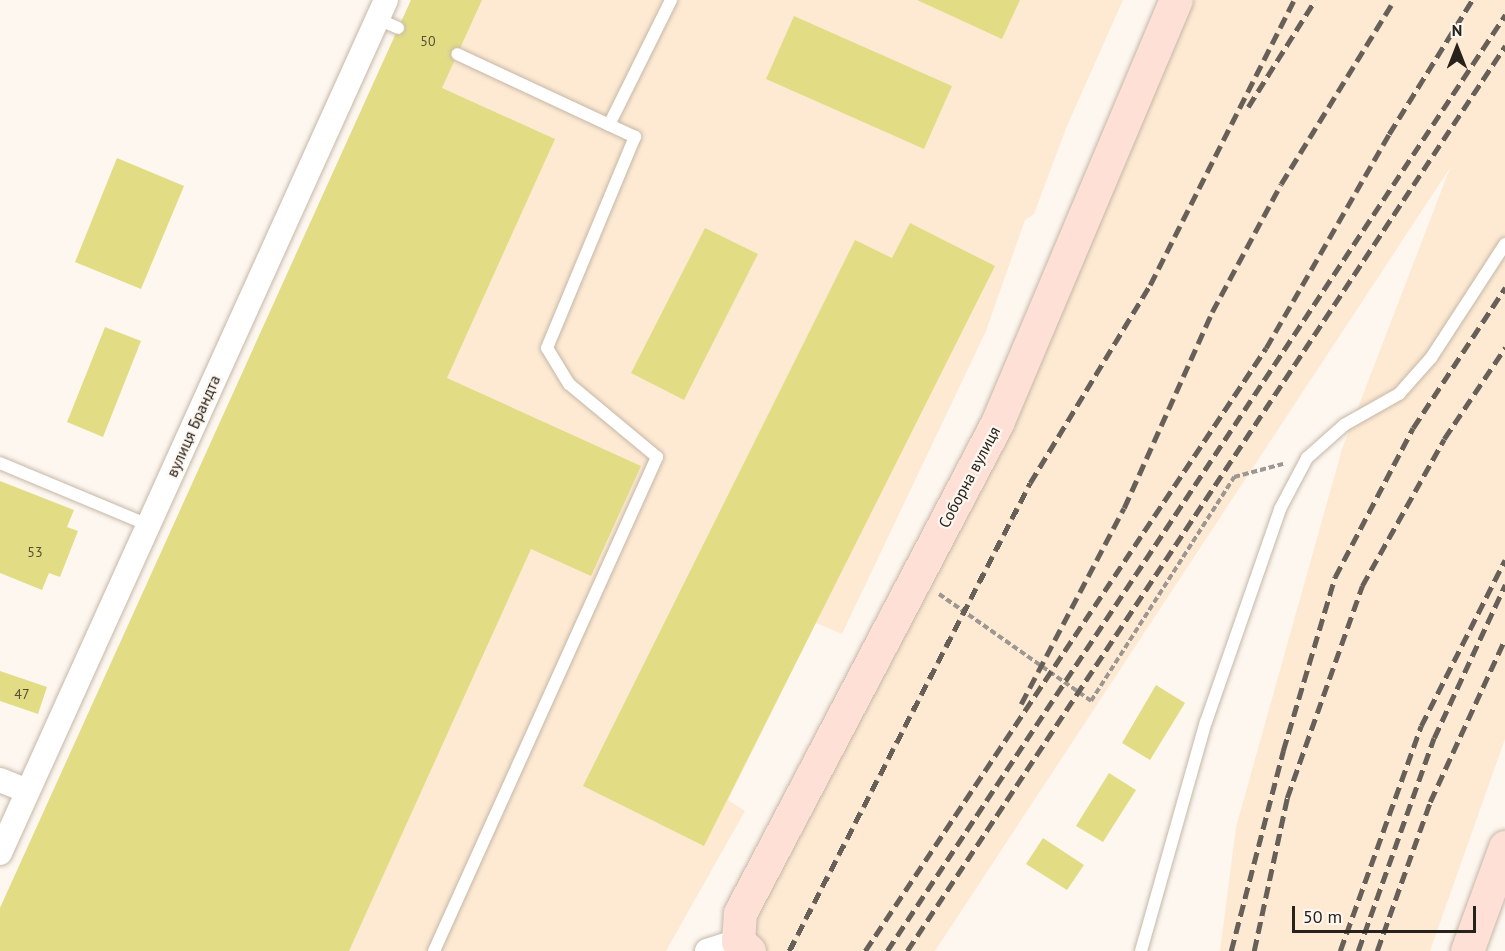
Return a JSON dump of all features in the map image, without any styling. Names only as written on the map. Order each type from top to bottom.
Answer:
[{"type":"main road","name":"Соборна вулиця","points":[[743,946],[740,913],[997,423],[1176,0]]},
{"type":"main road","points":[[1467,951],[1505,847]]},
{"type":"street","name":"вулиця Брандта","points":[[0,853],[148,525],[387,16]]},
{"type":"street","points":[[0,780],[27,791]]},
{"type":"street","points":[[707,951],[743,946]]},
{"type":"lane","points":[[609,125],[670,0]]},
{"type":"lane","points":[[434,951],[657,457],[569,384],[547,348],[635,137],[457,54]]},
{"type":"lane","points":[[1141,951],[1206,722],[1280,509],[1307,458],[1344,425],[1405,387],[1431,358],[1505,244]]},
{"type":"lane","points":[[0,463],[148,525]]},
{"type":"path","points":[[924,563],[935,591],[1091,701],[1234,477],[1307,458]]},
{"type":"shaded area","points":[[411,0],[1123,0],[1067,126],[1034,214],[1025,220],[986,331],[842,634],[816,623],[728,800],[745,811],[666,951],[0,951],[0,908]]},
{"type":"shaded area","points":[[1195,0],[1505,0],[1505,739],[1430,951],[1220,951],[1236,827],[1342,449],[1450,168],[935,951],[731,951]]},
{"type":"building","points":[[411,0],[482,0],[442,88],[555,139],[447,378],[641,466],[591,576],[531,549],[349,951],[0,951],[0,908]]},
{"type":"building","points":[[917,0],[1020,0],[1002,39]]},
{"type":"building","points":[[794,16],[952,86],[924,149],[766,79]]},
{"type":"building","points":[[117,158],[184,186],[141,289],[75,262]]},
{"type":"building","points":[[910,223],[995,266],[704,846],[583,786],[855,240],[892,258]]},
{"type":"building","points":[[705,228],[758,254],[684,400],[631,373]]},
{"type":"building","points":[[105,327],[141,341],[103,437],[67,422]]},
{"type":"building","points":[[0,481],[74,510],[67,527],[78,531],[60,577],[49,573],[42,590],[0,573]]},
{"type":"building","points":[[0,671],[47,687],[38,714],[0,701]]},
{"type":"building","points":[[1156,685],[1185,703],[1150,760],[1122,743]]},
{"type":"building","points":[[1109,773],[1136,790],[1103,842],[1076,826]]},
{"type":"building","points":[[1043,838],[1084,865],[1067,890],[1026,864]]},
{"type":"railway","points":[[789,951],[1030,483],[1150,285],[1294,0]]},
{"type":"railway","points":[[1248,107],[1315,0]]},
{"type":"railway","points":[[1021,704],[1124,508],[1212,312],[1281,184],[1394,0]]},
{"type":"railway","points":[[865,951],[1266,348],[1389,134],[1472,0]]},
{"type":"railway","points":[[887,951],[1505,15]]},
{"type":"railway","points":[[907,951],[1505,46]]},
{"type":"railway","points":[[1231,951],[1283,751],[1335,577],[1413,428],[1505,288]]},
{"type":"railway","points":[[1254,951],[1287,798],[1362,586],[1444,439],[1505,348]]},
{"type":"railway","points":[[1340,951],[1421,726],[1505,560]]},
{"type":"railway","points":[[1358,951],[1434,738],[1505,585]]},
{"type":"railway","points":[[1377,951],[1430,802],[1505,639]]}]
